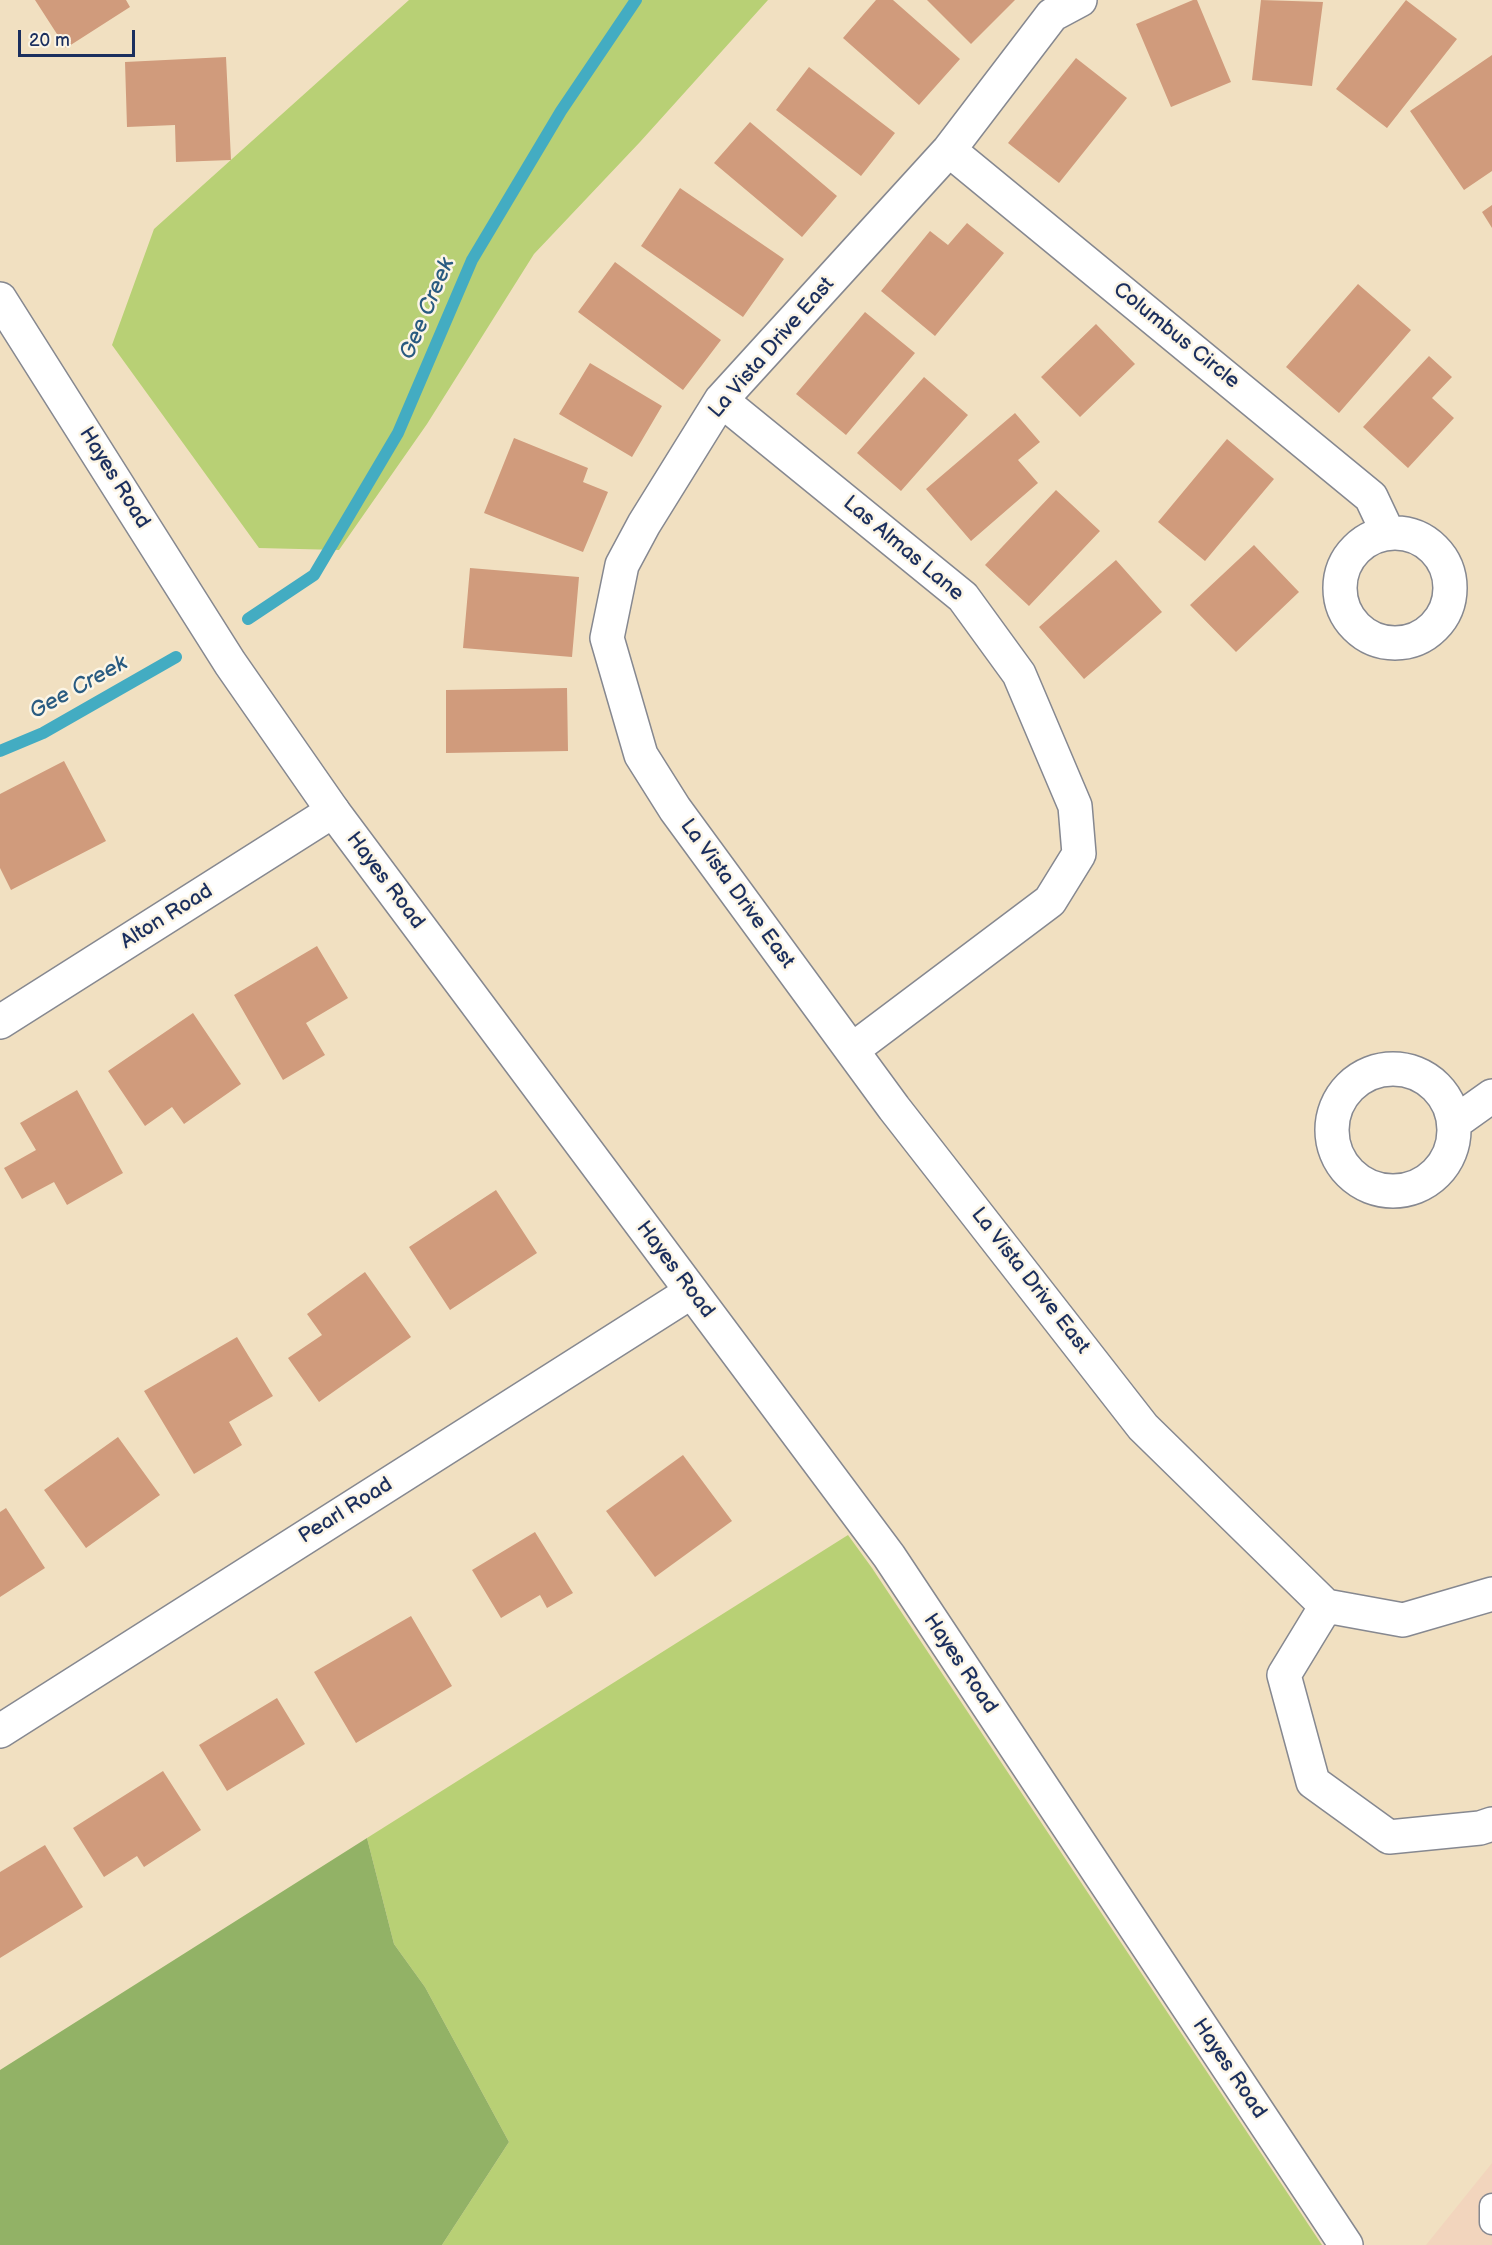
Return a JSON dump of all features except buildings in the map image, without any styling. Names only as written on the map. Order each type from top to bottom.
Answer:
[{"type":"street","name":"La Vista Drive East","points":[[1080,0],[1052,15],[949,150],[721,400],[644,524],[622,565],[607,638],[641,755],[675,809],[894,1108],[1143,1427],[1326,1606]]},
{"type":"street","name":"Columbus Circle","points":[[949,150],[1371,497],[1388,533]]},
{"type":"street","name":"Hayes Road","points":[[0,299],[230,663],[333,811],[889,1556],[1346,2245]]},
{"type":"street","name":"Las Almas Lane","points":[[721,400],[963,597],[1020,674],[1075,806],[1079,854],[1050,901],[852,1050]]},
{"type":"street","name":"Alton Road","points":[[0,1022],[333,811]]},
{"type":"street","points":[[1454,1123],[1492,1096]]},
{"type":"street","name":"Pearl Road","points":[[0,1731],[691,1292]]},
{"type":"street","points":[[1492,1594],[1403,1620],[1326,1606],[1284,1675],[1313,1782],[1389,1837],[1480,1828],[1492,1824]]},
{"type":"lane","points":[[1492,2206],[1492,2222]]},
{"type":"shaded area","points":[[1492,2163],[1492,2245],[1426,2245]]},
{"type":"green space","points":[[409,0],[768,0],[640,142],[534,254],[427,424],[339,550],[259,548],[112,345],[154,229]]},
{"type":"green space","points":[[848,1535],[1322,2245],[442,2245],[509,2142],[425,1987],[394,1944],[367,1838]]},
{"type":"green space","points":[[367,1838],[394,1944],[425,1987],[509,2142],[442,2245],[0,2245],[0,2070]]},
{"type":"waterway","name":"Gee Creek","points":[[248,619],[314,575],[398,433],[472,260],[561,111],[636,0]]},
{"type":"waterway","name":"Gee Creek","points":[[0,751],[43,733],[176,657]]}]
